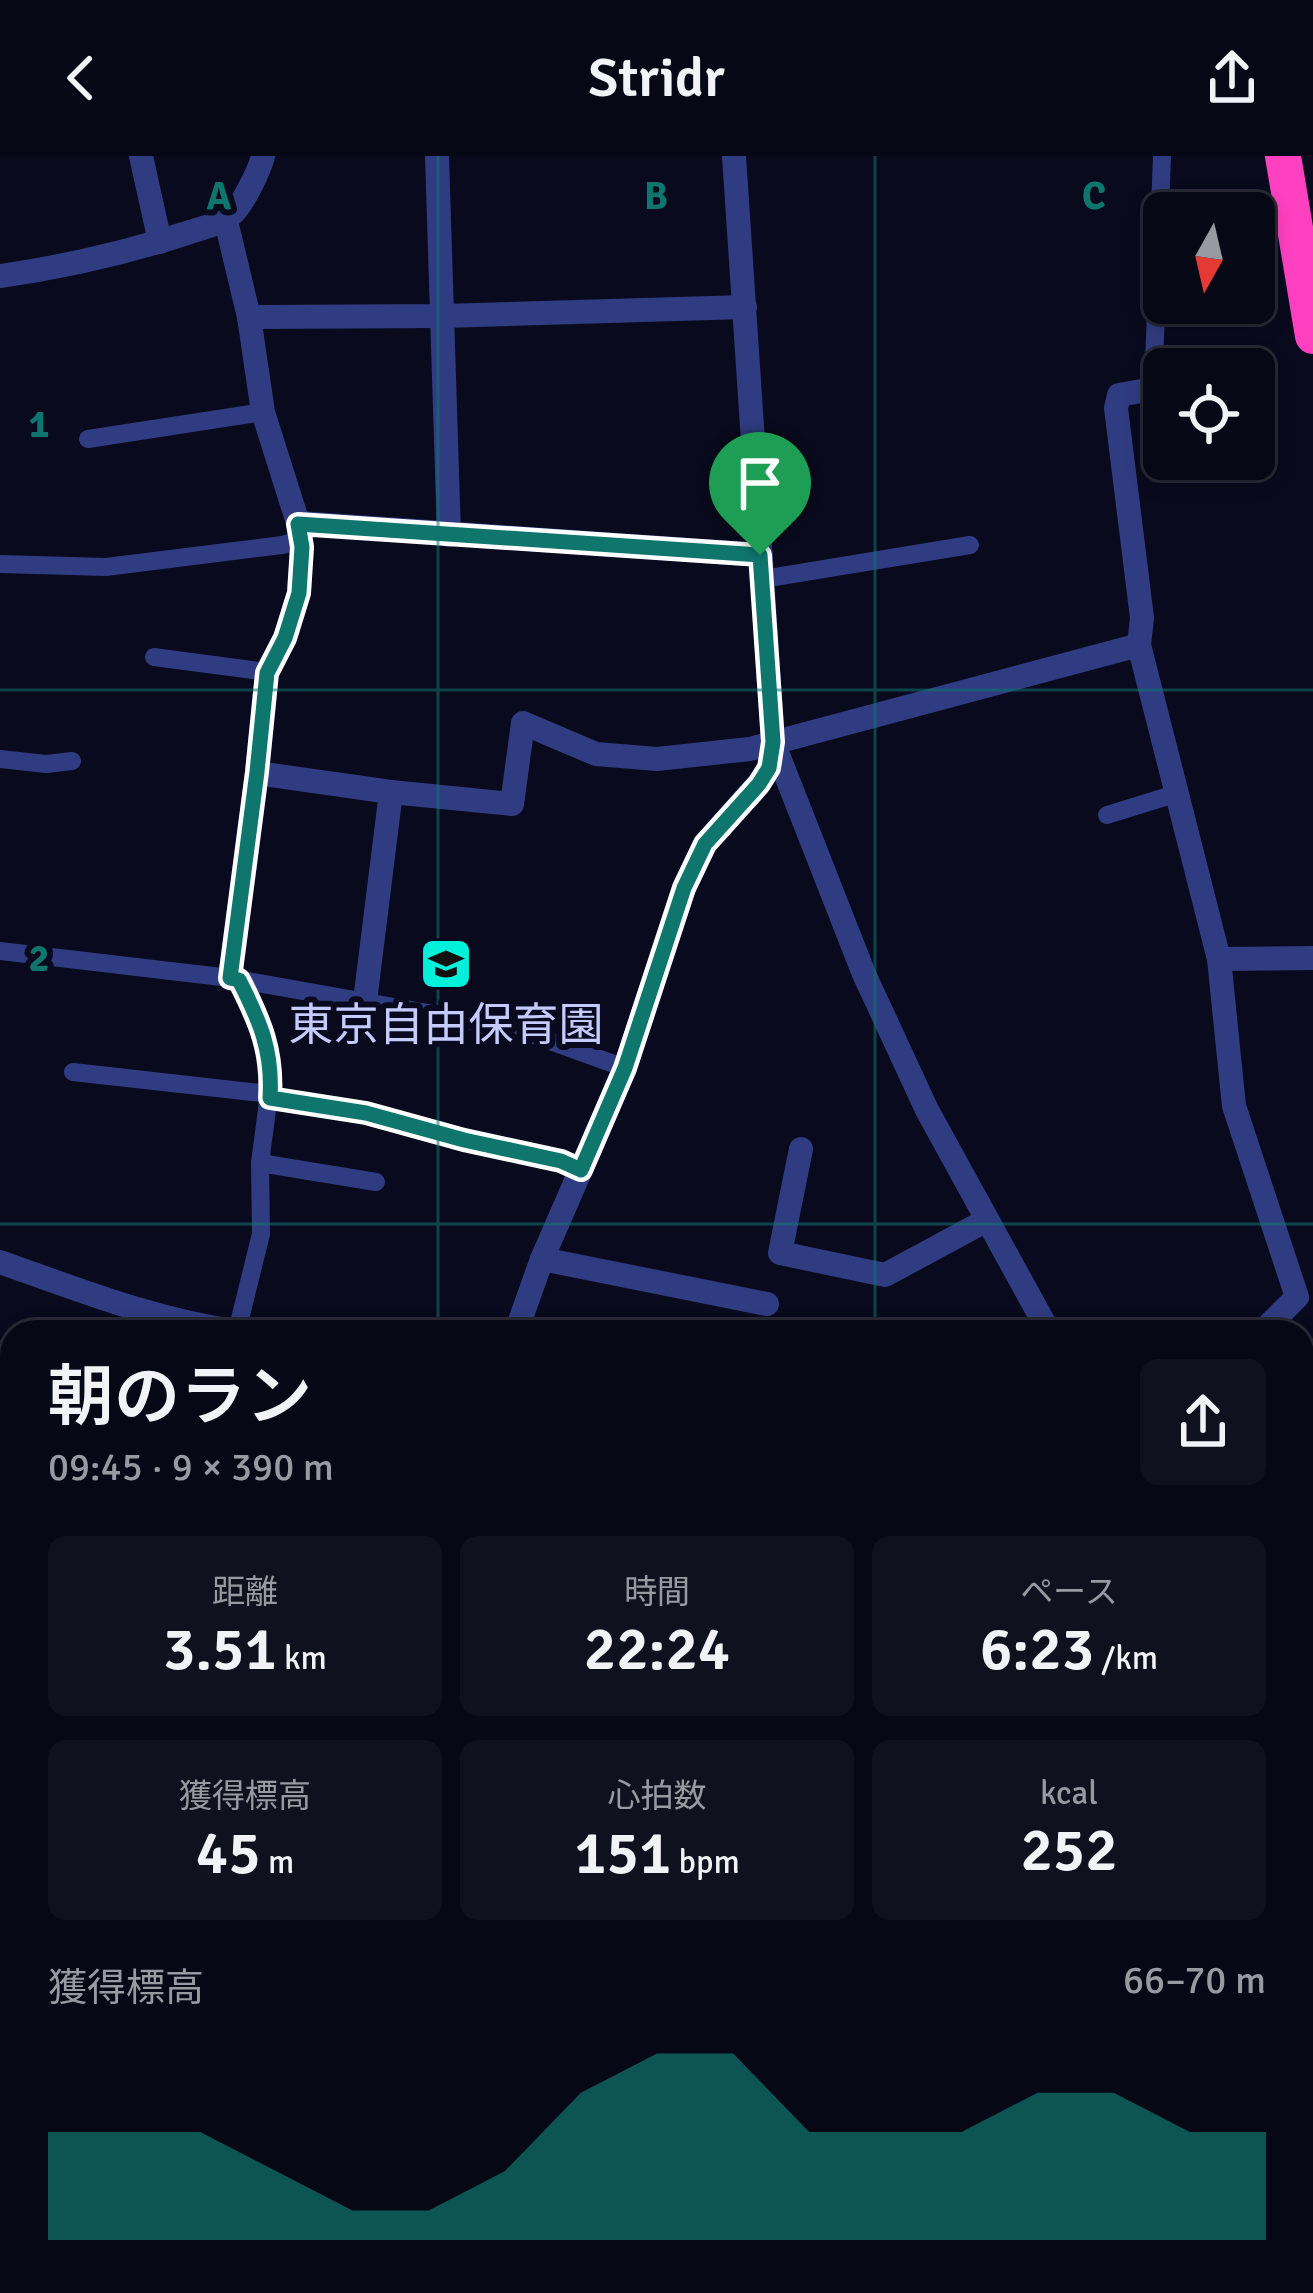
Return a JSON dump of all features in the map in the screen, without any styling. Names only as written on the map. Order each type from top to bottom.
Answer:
[{"type":"highway","points":[[1283,156],[1313,336]]},
{"type":"highway","points":[[1303,156],[1313,218]]},
{"type":"street","points":[[141,156],[160,242]]},
{"type":"street","points":[[0,276],[160,242],[207,226],[232,213],[263,156]]},
{"type":"street","points":[[436,156],[449,535]]},
{"type":"street","points":[[520,1320],[625,1068],[684,888],[705,844],[769,768],[773,742],[734,156]]},
{"type":"street","points":[[225,217],[249,317],[263,412],[299,532],[299,593],[285,638],[267,673],[234,979]]},
{"type":"street","points":[[249,317],[745,307]]},
{"type":"street","points":[[1143,390],[1119,394],[1115,408],[1142,618],[1139,645],[1219,959],[1234,1106],[1305,1295],[1276,1320]]},
{"type":"street","points":[[299,532],[449,535],[761,567]]},
{"type":"street","points":[[257,772],[512,804],[523,723],[596,754],[657,758],[750,749],[1139,645]]},
{"type":"street","points":[[773,742],[864,974],[926,1110],[1042,1320]]},
{"type":"street","points":[[365,1001],[391,792]]},
{"type":"street","points":[[1219,959],[1313,958]]},
{"type":"street","points":[[801,1149],[780,1253],[885,1275],[987,1220]]},
{"type":"street","points":[[542,1259],[767,1304]]},
{"type":"street","points":[[0,1262],[149,1320]]},
{"type":"lane","points":[[1155,348],[1162,156]]},
{"type":"lane","points":[[88,439],[263,412]]},
{"type":"lane","points":[[0,564],[106,567],[282,545],[299,532]]},
{"type":"lane","points":[[761,567],[970,545]]},
{"type":"lane","points":[[154,657],[267,673]]},
{"type":"lane","points":[[0,759],[46,764],[72,761]]},
{"type":"lane","points":[[1107,815],[1175,794]]},
{"type":"lane","points":[[0,950],[234,979],[517,1029],[625,1068]]},
{"type":"lane","points":[[234,979],[259,1018],[270,1057],[270,1096],[260,1163],[261,1234],[241,1320]]},
{"type":"lane","points":[[73,1072],[366,1113],[581,1170]]},
{"type":"lane","points":[[260,1163],[376,1182]]},
{"type":"place","name":"東京自由保育園","points":[[446,964]]},
{"type":"route","points":[[298,524],[760,555],[773,742],[769,768],[705,844],[684,888],[625,1068],[581,1170],[366,1113],[270,1098],[270,1057],[259,1018],[239,980],[230,978],[267,673],[285,638],[299,593],[302,547],[298,524]]}]
